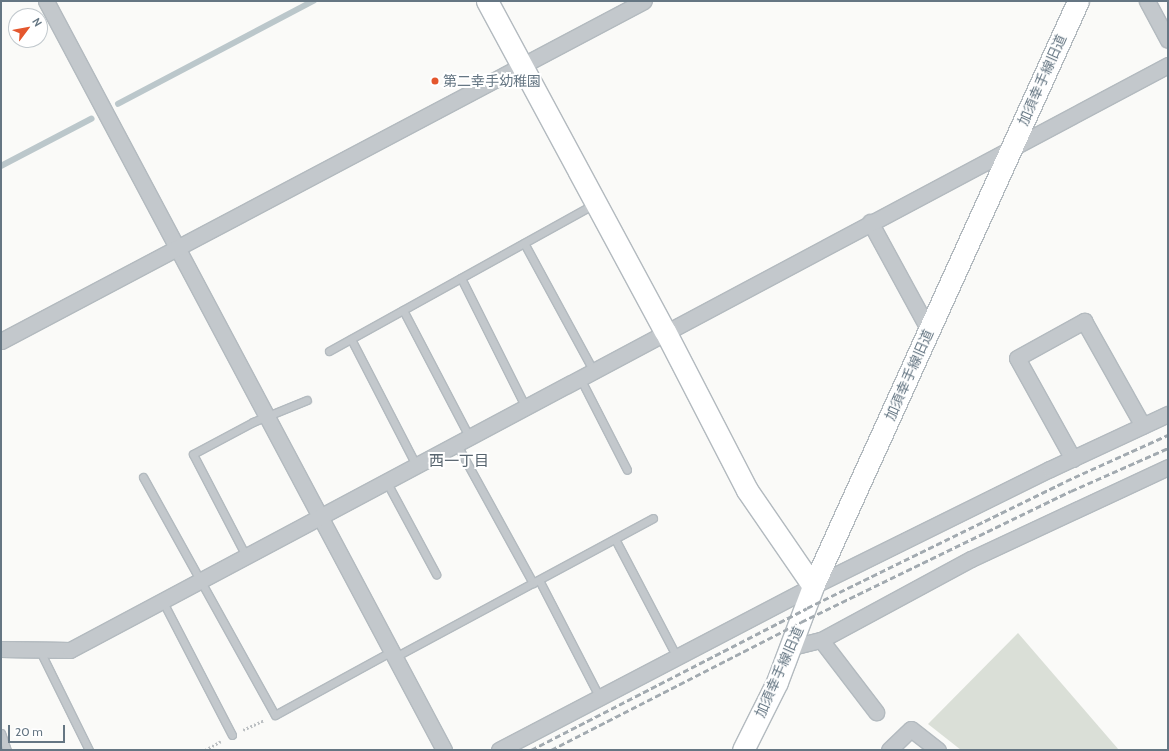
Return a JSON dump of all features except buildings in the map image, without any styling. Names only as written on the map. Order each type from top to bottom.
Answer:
[{"type":"street","points":[[46,1],[444,750]]},
{"type":"street","points":[[487,1],[665,331],[747,490],[813,586]]},
{"type":"street","points":[[1,341],[644,1]]},
{"type":"street","name":"加須幸手線旧道","points":[[743,750],[792,647],[813,586],[1078,1]]},
{"type":"street","points":[[1147,1],[1168,40]]},
{"type":"street","points":[[1,648],[70,650],[665,331],[1168,65]]},
{"type":"street","points":[[870,222],[929,330]]},
{"type":"street","points":[[1073,459],[1017,358],[1084,321],[1143,426]]},
{"type":"street","points":[[499,750],[813,586],[1168,414]]},
{"type":"street","points":[[792,647],[821,640],[971,559],[1168,467]]},
{"type":"street","points":[[821,640],[876,712]]},
{"type":"street","points":[[890,750],[911,729],[938,750]]},
{"type":"lane","points":[[329,351],[596,203]]},
{"type":"lane","points":[[524,243],[586,374],[627,470]]},
{"type":"lane","points":[[460,278],[525,406]]},
{"type":"lane","points":[[403,310],[463,440],[536,581],[600,698]]},
{"type":"lane","points":[[351,339],[416,465]]},
{"type":"lane","points":[[246,556],[193,454],[253,422],[268,418],[308,400]]},
{"type":"lane","points":[[143,477],[275,715],[536,581],[653,518]]},
{"type":"lane","points":[[386,481],[436,574]]},
{"type":"lane","points":[[615,539],[677,657]]},
{"type":"lane","points":[[162,600],[232,735]]},
{"type":"lane","points":[[39,649],[89,750]]},
{"type":"lane","points":[[1,733],[7,750]]},
{"type":"shaded area","points":[[1018,633],[1119,750],[961,750],[928,724]]},
{"type":"waterway","points":[[118,104],[313,1]]},
{"type":"waterway","points":[[1,166],[91,119]]},
{"type":"railway","points":[[531,750],[807,608],[1066,481],[1168,435]]},
{"type":"railway","points":[[551,750],[801,622],[1071,491],[1168,448]]},
{"type":"place","name":"第二幸手幼稚園","points":[[435,81]]},
{"type":"district","name":"西一丁目","points":[[459,462]]}]
